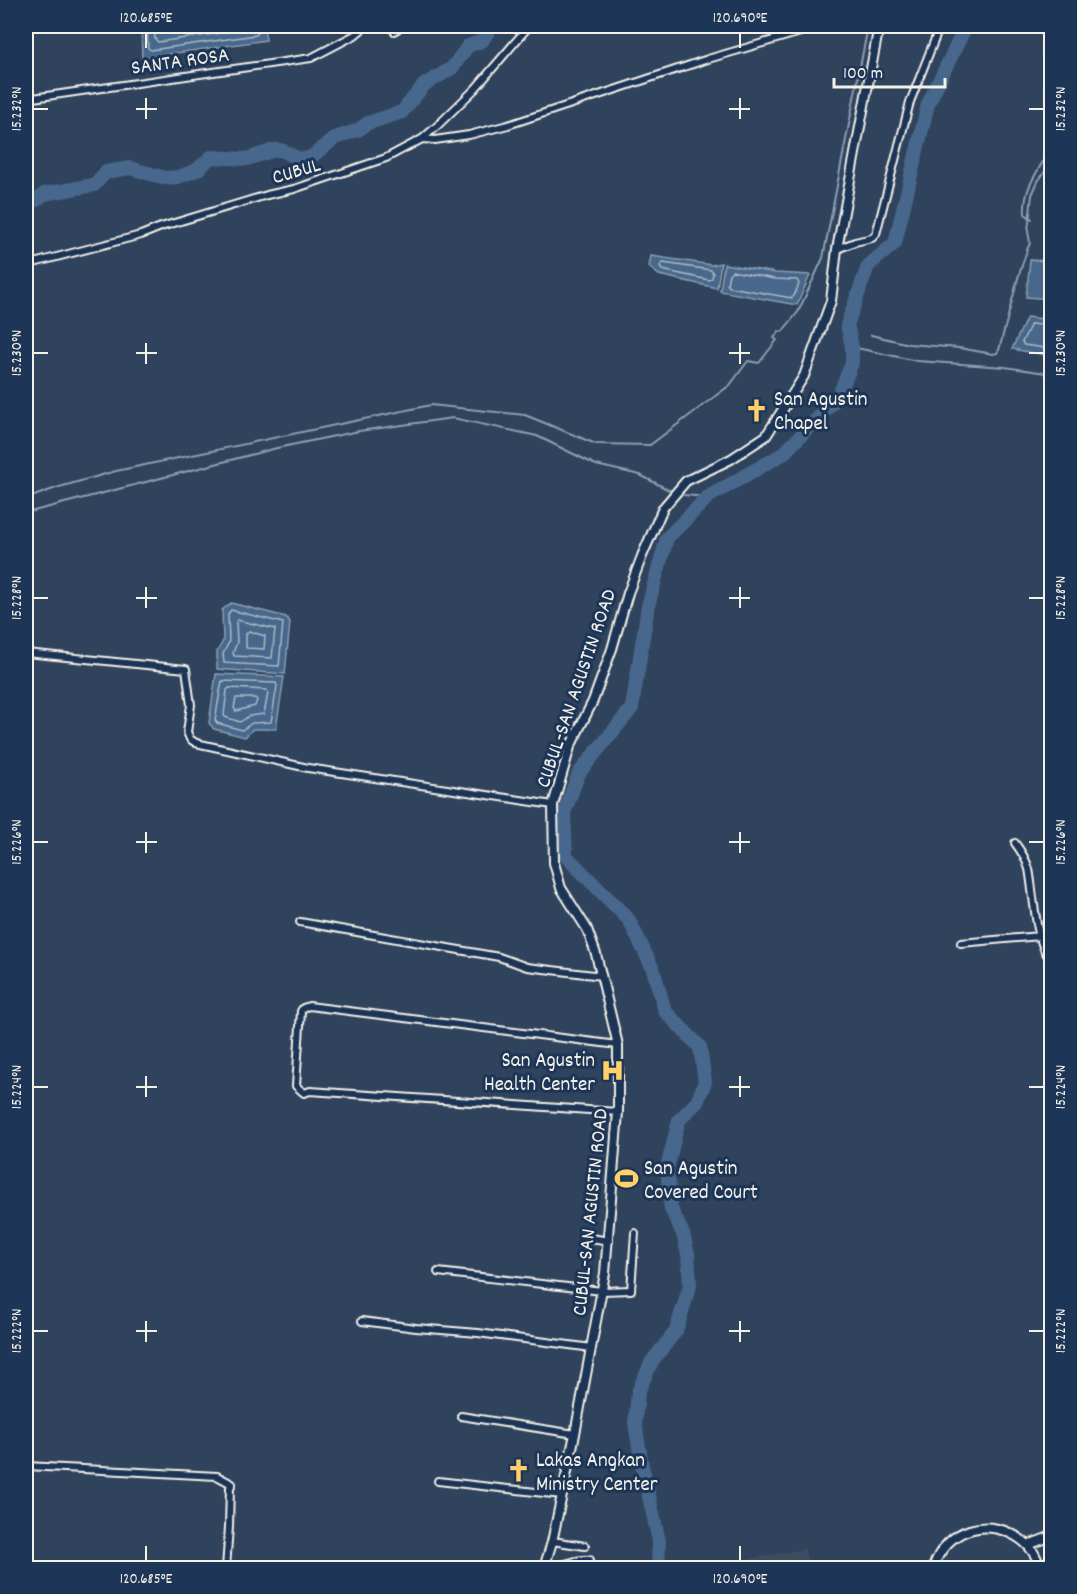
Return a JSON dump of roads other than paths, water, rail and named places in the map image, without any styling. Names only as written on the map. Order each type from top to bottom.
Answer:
[{"type":"street","name":"SANTA ROSA","points":[[26,99],[311,58],[355,35],[366,26]]},
{"type":"street","points":[[394,31],[402,26]]},
{"type":"street","name":"CUBUL","points":[[26,265],[141,235],[161,226],[294,189],[386,158],[422,139],[475,89],[529,26]]},
{"type":"street","points":[[422,139],[435,140],[469,135],[508,125],[708,58],[821,26]]},
{"type":"street","name":"CUBUL-SAN AGUSTIN ROAD","points":[[544,1566],[552,1541],[575,1434],[602,1291],[609,1241],[618,1112],[618,1045],[596,954],[587,929],[561,888],[554,863],[553,805],[570,747],[592,701],[612,649],[631,584],[663,508],[686,481],[731,459],[766,436],[804,375],[831,301],[837,249],[879,26]]},
{"type":"street","points":[[837,249],[872,238],[876,234],[910,102],[940,26]]},
{"type":"street","points":[[26,653],[183,667],[186,669],[191,705],[187,732],[190,739],[196,743],[308,768],[553,805]]},
{"type":"street","points":[[1016,843],[1029,868],[1040,936],[1046,956],[1052,960]]},
{"type":"street","points":[[300,922],[499,957],[527,967],[602,976]]},
{"type":"street","points":[[961,943],[1040,936]]},
{"type":"street","points":[[618,1045],[309,1006],[301,1011],[296,1086],[304,1093],[310,1091],[618,1112]]},
{"type":"street","points":[[438,1272],[602,1291],[631,1290],[635,1233]]},
{"type":"street","points":[[585,1237],[609,1241]]},
{"type":"street","points":[[362,1321],[592,1348]]},
{"type":"street","points":[[461,1416],[575,1434]]},
{"type":"street","points":[[26,1466],[217,1476],[232,1484],[226,1569]]},
{"type":"street","points":[[438,1481],[562,1495]]},
{"type":"street","points":[[933,1569],[937,1557],[947,1543],[962,1533],[979,1527],[997,1528],[1014,1534],[1028,1545],[1039,1562],[1040,1569]]},
{"type":"street","points":[[1028,1545],[1052,1536]]},
{"type":"street","points":[[552,1541],[585,1546]]},
{"type":"street","points":[[544,1566],[567,1565],[585,1559],[590,1560]]},
{"type":"water","points":[[141,26],[264,26],[266,40],[142,58]]},
{"type":"water","points":[[651,256],[712,265],[721,263],[717,288],[659,275],[649,267]]},
{"type":"water","points":[[1030,260],[1051,261],[1051,299],[1026,297]]},
{"type":"water","points":[[724,264],[776,273],[810,275],[797,305],[720,291]]},
{"type":"water","points":[[1027,317],[1051,320],[1051,356],[1012,349]]},
{"type":"water","points":[[231,603],[286,617],[290,622],[285,674],[217,669],[217,652],[223,641],[222,610]]},
{"type":"water","points":[[216,674],[284,677],[276,729],[253,729],[245,737],[214,729],[209,723]]},
{"type":"waterway","points":[[26,201],[37,200],[44,194],[94,185],[106,172],[130,168],[165,178],[178,177],[197,170],[211,157],[247,159],[281,150],[299,159],[310,158],[335,138],[358,130],[368,123],[402,112],[424,85],[452,68],[468,46],[482,41],[489,26]]},
{"type":"waterway","points":[[26,499],[116,471],[431,405],[525,415],[596,444],[650,445],[730,385],[748,361],[759,363],[777,340],[774,338],[779,331],[782,332],[798,312],[823,258],[868,26]]},
{"type":"waterway","points":[[658,1568],[659,1541],[635,1423],[638,1392],[652,1361],[676,1331],[690,1285],[688,1254],[683,1234],[671,1209],[667,1168],[679,1120],[697,1102],[705,1082],[700,1047],[665,1011],[653,969],[629,920],[566,856],[564,813],[579,773],[632,708],[648,606],[667,538],[708,497],[783,454],[838,397],[852,363],[852,347],[847,325],[868,266],[895,243],[928,104],[966,26]]},
{"type":"waterway","points":[[1044,26],[1042,46],[1048,118],[1045,127],[1052,143]]},
{"type":"waterway","points":[[1032,219],[1025,214],[1026,196],[1036,173],[1052,149]]},
{"type":"waterway","points":[[871,335],[909,344],[997,353],[1030,243],[1028,231],[1032,195],[1038,181],[1052,162]]},
{"type":"waterway","points":[[852,347],[917,361],[1005,367],[1052,374]]},
{"type":"waterway","points":[[26,513],[277,448],[359,431],[453,418],[537,436],[596,465],[640,475],[671,491]]},
{"type":"waterway","points":[[683,495],[708,497]]},
{"type":"place","name":"San Agustin Chapel","points":[[756,410]]},
{"type":"place","name":"San Agustin Health Center","points":[[613,1071]]},
{"type":"place","name":"San Agustin Covered Court","points":[[626,1179]]},
{"type":"place","name":"Lakas Angkan Ministry Center","points":[[518,1471]]}]
